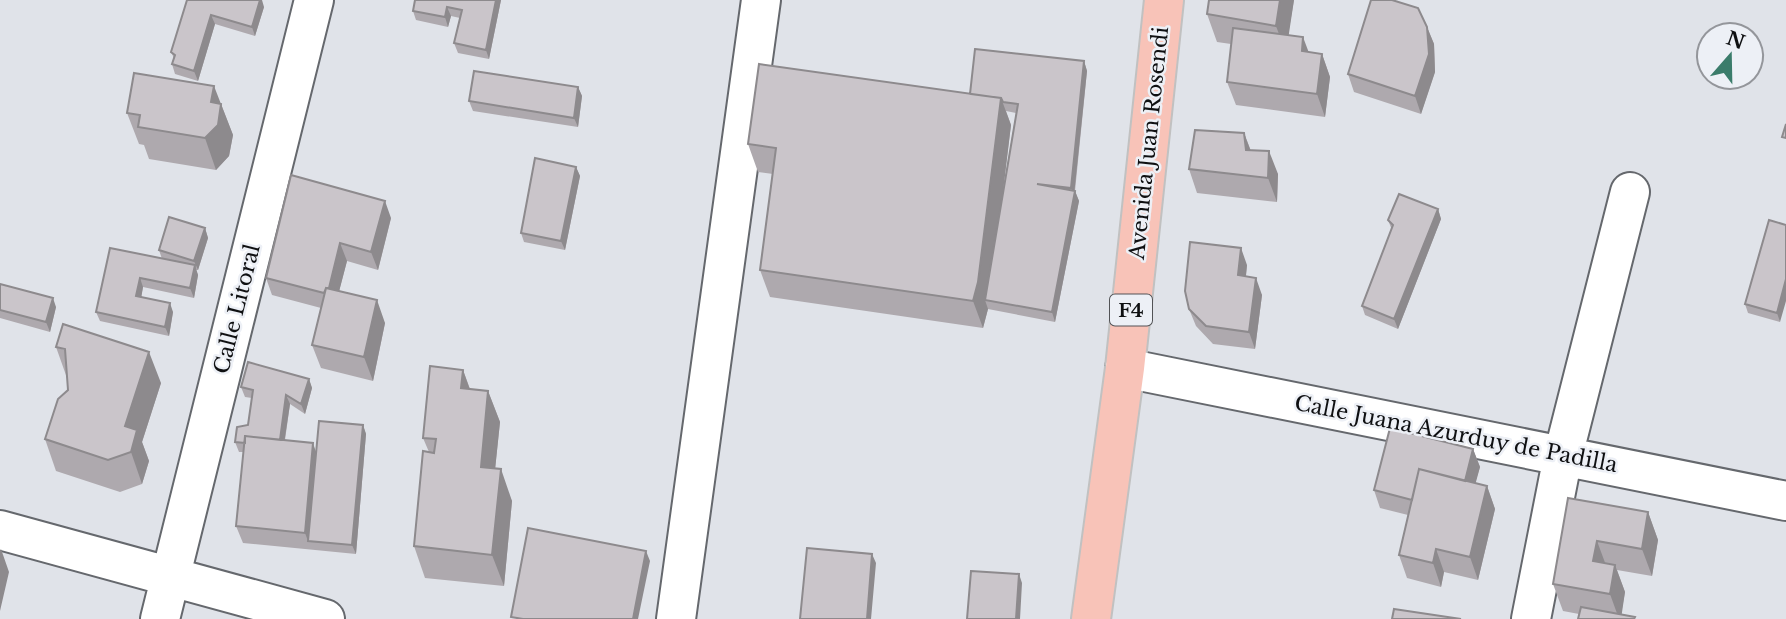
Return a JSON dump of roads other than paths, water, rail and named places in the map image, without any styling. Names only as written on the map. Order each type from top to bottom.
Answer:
[{"type":"highway","name":"Avenida Juan Rosendi","points":[[1091,619],[1125,368],[1164,0]]},
{"type":"street","name":"Calle Litoral","points":[[160,619],[314,0]]},
{"type":"street","points":[[676,619],[761,0]]},
{"type":"street","points":[[1531,619],[1563,456],[1630,192]]},
{"type":"street","name":"Calle Juana Azurduy de Padilla","points":[[1125,368],[1786,501]]},
{"type":"street","points":[[0,530],[326,619]]}]
